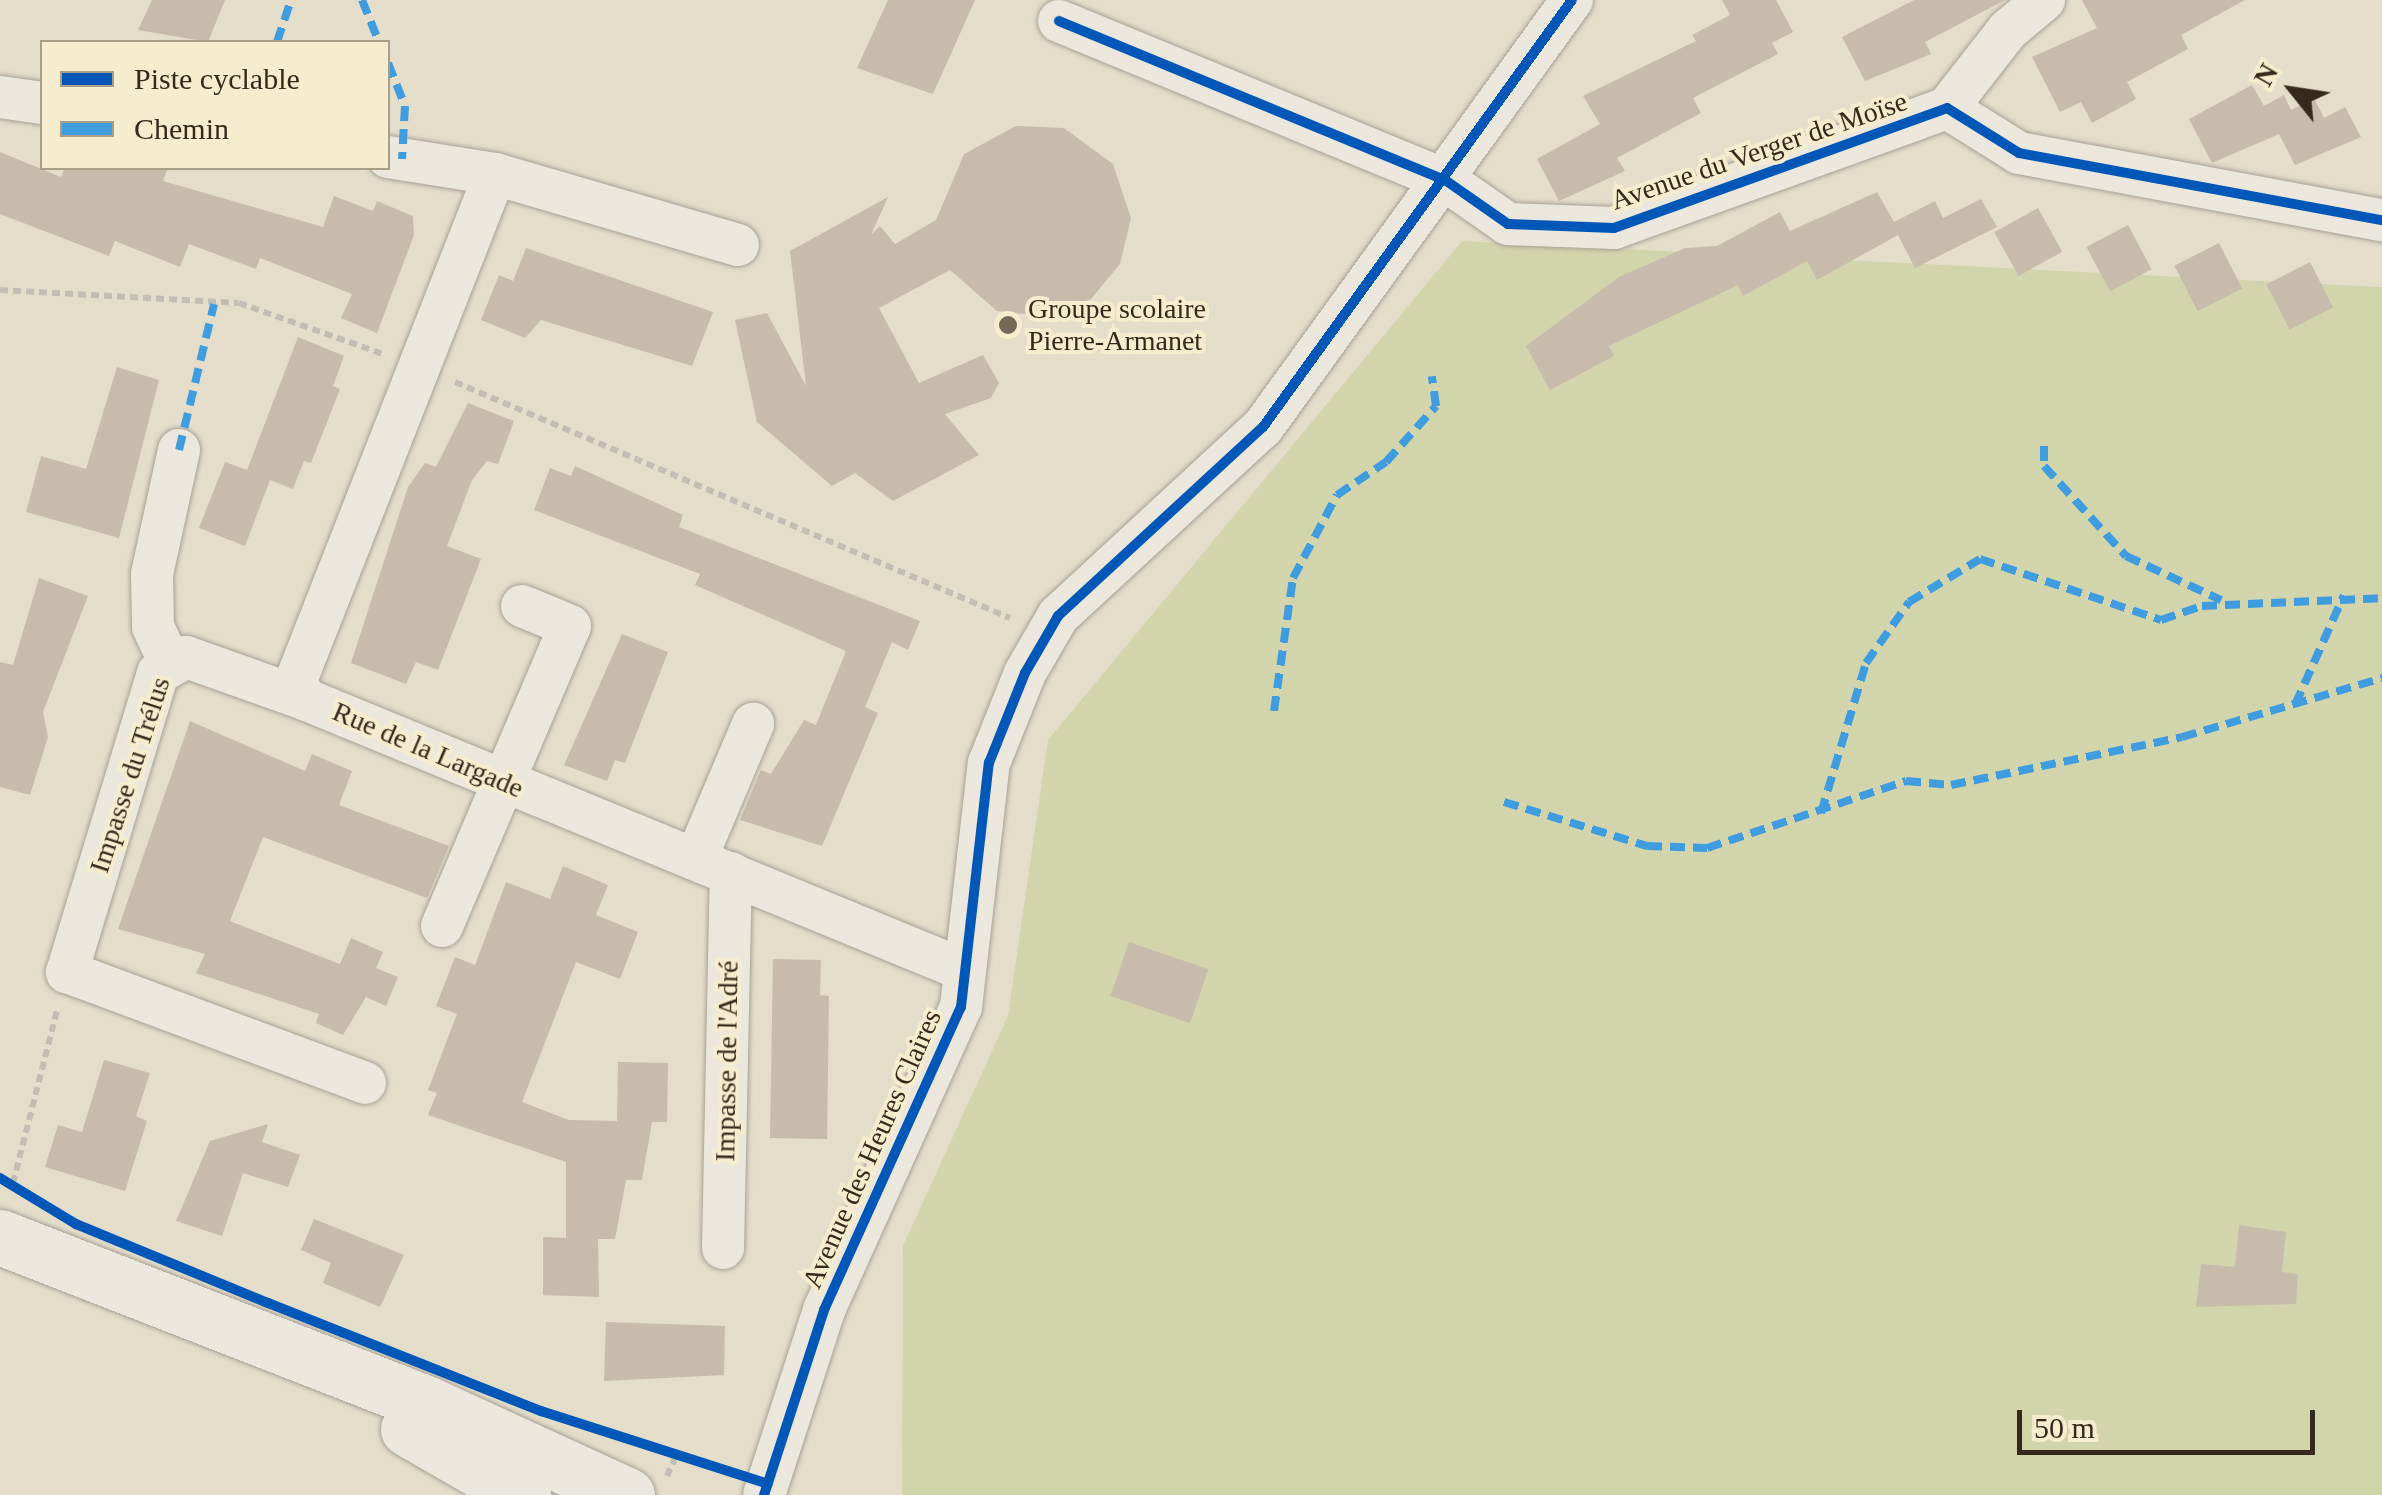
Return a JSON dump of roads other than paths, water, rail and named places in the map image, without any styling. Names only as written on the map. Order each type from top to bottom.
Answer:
[{"type":"main road","points":[[0,1238],[230,1332],[411,1397],[627,1495]]},
{"type":"main road","points":[[230,1332],[523,1495]]},
{"type":"street","name":"Avenue des Heures Claires","points":[[764,1495],[824,1310],[961,1007],[989,763],[1048,634],[1263,428],[1446,180],[1572,0]]},
{"type":"street","points":[[1948,108],[2008,30],[2044,0]]},
{"type":"street","name":"Avenue du Verger de Moïse","points":[[1059,21],[1446,180],[1508,224],[1614,228],[1948,108],[2019,153],[2382,220]]},
{"type":"street","points":[[0,97],[40,103]]},
{"type":"street","points":[[390,156],[495,174],[738,245]]},
{"type":"street","name":"Rue de la Largade","points":[[495,174],[300,654],[295,683],[307,700],[964,970]]},
{"type":"street","points":[[168,661],[153,626],[152,574],[179,450]]},
{"type":"street","points":[[442,926],[507,784],[570,626],[522,606]]},
{"type":"street","name":"Impasse du Trélus","points":[[307,700],[186,657],[168,661],[148,701],[66,972],[365,1083]]},
{"type":"street","points":[[714,866],[753,724]]},
{"type":"street","name":"Impasse de l'Adré","points":[[714,866],[723,1248]]},
{"type":"place","name":"Groupe scolaire Pierre-Armanet","points":[[1008,325]]}]
